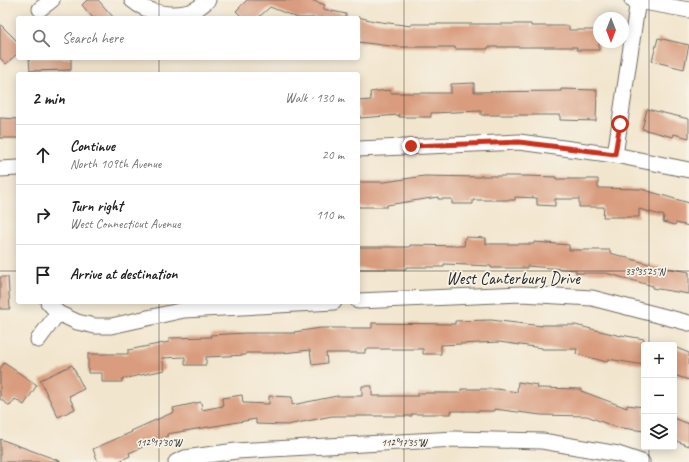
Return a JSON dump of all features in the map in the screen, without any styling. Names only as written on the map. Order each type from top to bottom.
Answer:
[{"type":"street","points":[[40,9],[52,0]]},
{"type":"street","points":[[132,0],[150,11],[168,14],[191,11],[198,8],[208,0]]},
{"type":"street","points":[[615,154],[636,0],[689,10]]},
{"type":"street","points":[[360,149],[519,142],[615,154],[689,170]]},
{"type":"street","points":[[0,168],[16,168]]},
{"type":"street","name":"West Canterbury Drive","points":[[360,301],[522,294],[592,298],[689,323]]},
{"type":"street","points":[[50,304],[58,313],[77,322],[95,326],[111,326],[184,310],[296,304]]},
{"type":"street","points":[[38,340],[58,313]]},
{"type":"street","points":[[176,462],[185,458],[236,451],[455,439],[542,441],[618,454],[642,462]]},
{"type":"building","points":[[87,0],[98,0],[112,16],[91,16],[82,5]]},
{"type":"building","points":[[247,0],[311,0],[325,5],[323,9],[346,14],[346,16],[293,16],[270,7],[260,16],[241,16],[236,11]]},
{"type":"building","points":[[360,18],[411,26],[411,24],[531,24],[531,26],[569,26],[569,30],[593,30],[593,48],[599,48],[599,50],[577,50],[577,47],[488,47],[488,49],[455,49],[455,47],[398,47],[360,42]]},
{"type":"building","points":[[0,24],[16,40],[16,55],[6,64],[0,58]]},
{"type":"building","points":[[658,38],[689,45],[684,69],[652,61]]},
{"type":"building","points":[[29,60],[71,60],[71,70],[30,71]]},
{"type":"building","points":[[474,83],[474,92],[561,91],[561,89],[597,90],[596,121],[560,120],[560,115],[481,115],[481,111],[431,113],[431,117],[399,117],[399,115],[360,118],[360,101],[371,100],[370,92],[390,90],[391,93],[451,93],[451,84]]},
{"type":"building","points":[[647,109],[689,119],[689,138],[674,134],[673,137],[642,129]]},
{"type":"building","points":[[0,118],[16,119],[16,138],[0,138]]},
{"type":"building","points":[[424,176],[525,176],[556,177],[556,179],[598,179],[598,188],[641,189],[689,203],[689,226],[663,222],[664,216],[639,209],[639,217],[603,217],[604,207],[579,207],[579,199],[555,199],[555,206],[537,205],[537,198],[515,197],[515,200],[473,200],[473,204],[452,204],[452,199],[438,199],[438,197],[387,205],[387,207],[360,207],[360,182],[385,182]]},
{"type":"building","points":[[465,237],[486,238],[486,244],[534,244],[534,242],[569,245],[569,250],[610,250],[610,253],[656,266],[689,272],[689,294],[652,288],[653,286],[606,273],[576,273],[576,270],[527,266],[527,268],[491,268],[491,266],[444,264],[444,267],[360,269],[360,247],[410,247],[410,245],[464,246]]},
{"type":"building","points":[[0,277],[8,277],[10,309],[0,309]]},
{"type":"building","points":[[491,320],[542,326],[575,325],[621,336],[644,339],[644,342],[641,342],[641,364],[608,359],[607,362],[576,354],[577,349],[542,349],[499,342],[441,345],[441,354],[423,354],[423,349],[365,349],[365,353],[326,353],[327,363],[312,365],[310,350],[283,353],[246,353],[246,355],[206,357],[206,365],[185,365],[185,357],[162,358],[165,370],[122,379],[122,382],[102,382],[102,373],[88,373],[88,354],[128,354],[128,350],[169,342],[169,338],[211,337],[210,335],[245,333],[295,333],[294,332],[321,328],[372,328],[372,323],[455,324],[455,321]]},
{"type":"building","points":[[677,348],[689,353],[689,380],[677,376]]},
{"type":"building","points":[[4,363],[37,385],[24,405],[15,399],[10,406],[0,399],[0,369]]},
{"type":"building","points":[[72,365],[84,389],[69,396],[75,409],[58,417],[40,380]]},
{"type":"building","points":[[518,382],[538,385],[537,388],[581,389],[581,391],[627,408],[627,405],[641,407],[641,431],[615,427],[587,416],[541,415],[494,409],[494,411],[451,411],[451,414],[412,414],[412,416],[332,416],[287,425],[256,424],[256,419],[167,434],[168,436],[129,453],[130,456],[117,462],[98,462],[93,449],[174,412],[173,408],[201,402],[202,410],[223,406],[222,398],[242,395],[243,403],[269,404],[269,396],[292,397],[292,405],[337,396],[362,396],[362,386],[372,386],[372,396],[418,396],[418,393],[461,393],[461,389],[497,389],[517,392]]},
{"type":"building","points":[[677,419],[689,424],[689,446],[677,441]]},
{"type":"building","points":[[0,439],[60,461],[60,462],[0,462]]},
{"type":"route","points":[[411,146],[519,142],[615,154],[620,124]]}]
